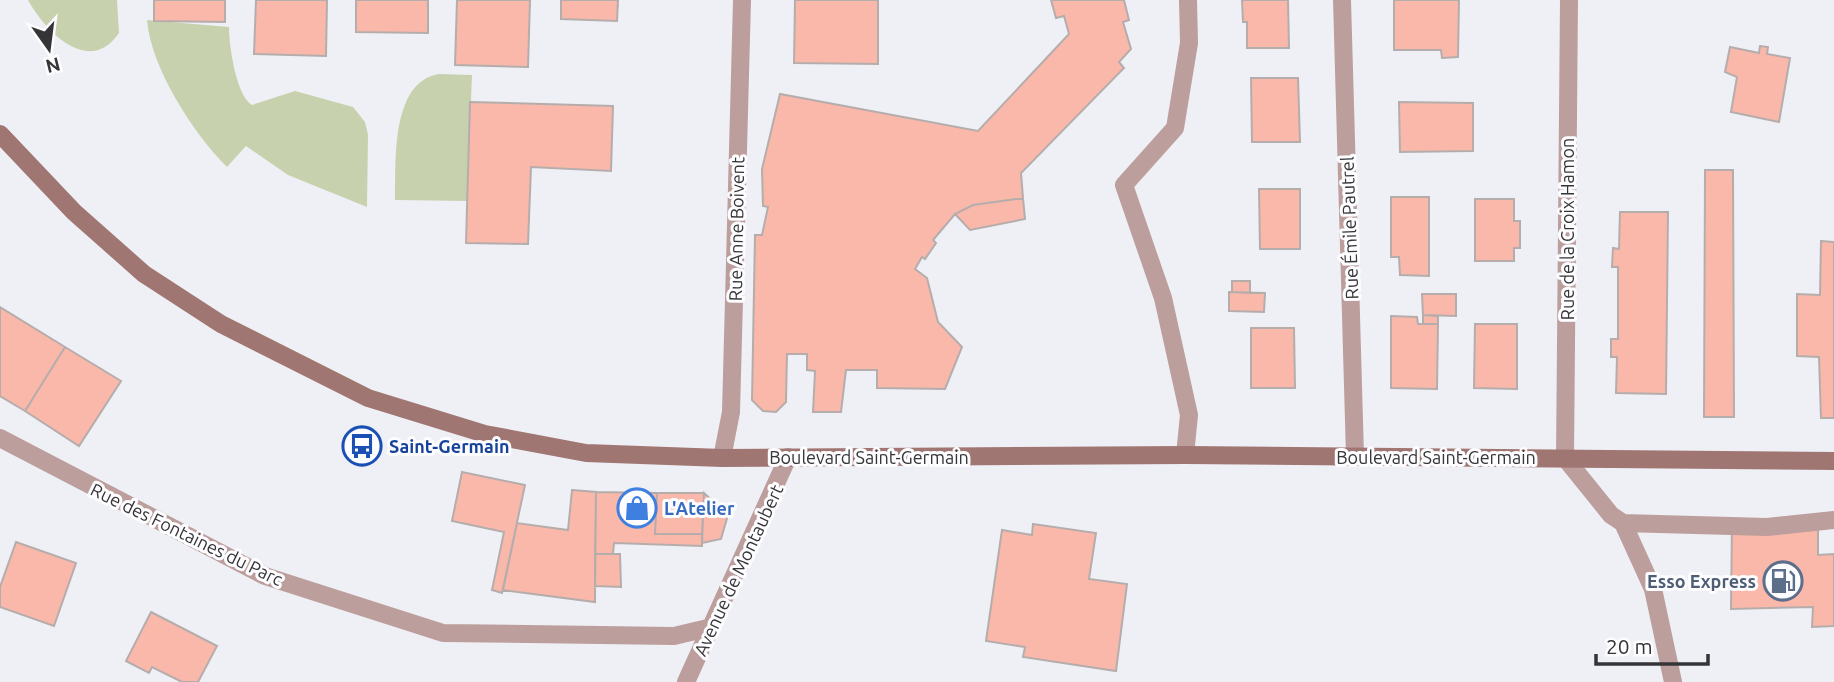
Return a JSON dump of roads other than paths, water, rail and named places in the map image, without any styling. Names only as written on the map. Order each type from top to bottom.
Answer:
[{"type":"main road","name":"Boulevard Saint-Germain","points":[[0,134],[75,212],[145,274],[221,324],[368,398],[485,434],[586,453],[722,458],[1185,455],[1834,461]]},
{"type":"street","name":"Rue Anne Boivent","points":[[722,458],[731,412],[742,0]]},
{"type":"street","points":[[1185,455],[1189,415],[1163,298],[1124,186],[1175,128],[1189,43],[1188,0]]},
{"type":"street","name":"Rue Émile Pautrel","points":[[1342,0],[1355,456]]},
{"type":"street","name":"Rue de la Croix Hamon","points":[[1565,458],[1569,0]]},
{"type":"street","name":"Rue des Fontaines du Parc","points":[[0,438],[265,576],[443,633],[674,636],[712,627]]},
{"type":"street","name":"Avenue de Montaubert","points":[[686,682],[788,457]]},
{"type":"street","points":[[1565,458],[1611,515],[1623,523],[1653,589],[1673,682]]},
{"type":"street","points":[[1623,523],[1766,527],[1834,520]]},
{"type":"place","name":"Saint-Germain","points":[[362,446]]},
{"type":"place","name":"L'Atelier","points":[[637,508]]},
{"type":"place","name":"Esso Express","points":[[1783,581]]}]
